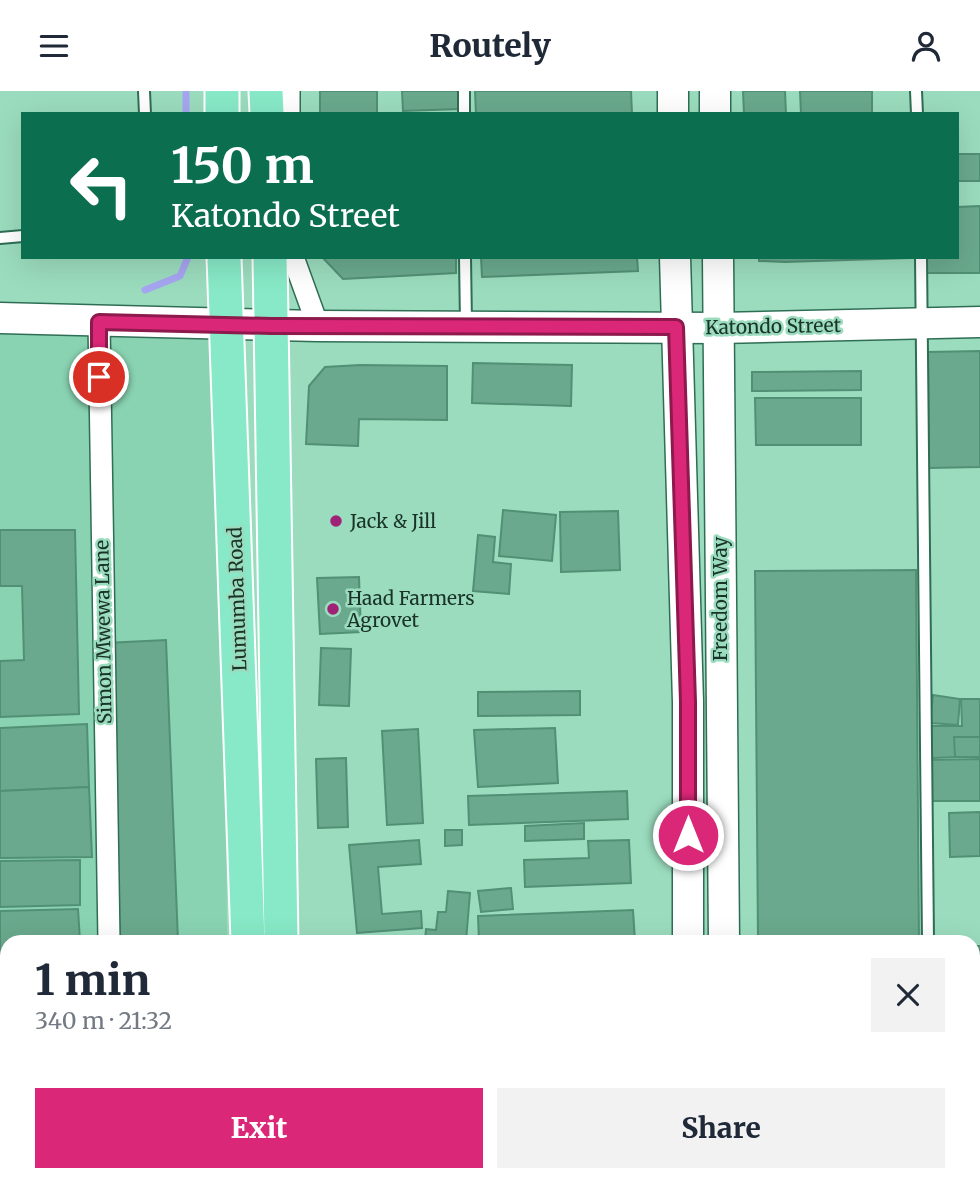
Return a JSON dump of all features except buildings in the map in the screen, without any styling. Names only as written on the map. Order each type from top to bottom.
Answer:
[{"type":"main road","points":[[222,91],[222,112]]},
{"type":"main road","points":[[266,91],[267,112]]},
{"type":"main road","points":[[673,91],[673,112]]},
{"type":"main road","points":[[715,91],[715,112]]},
{"type":"main road","name":"Lumumba Road","points":[[224,259],[247,935]]},
{"type":"main road","name":"Lumumba Road","points":[[270,259],[281,935]]},
{"type":"main road","name":"Freedom Way","points":[[675,259],[688,702],[688,935]]},
{"type":"main road","name":"Freedom Way","points":[[718,259],[724,935]]},
{"type":"main road","name":"Katondo Street","points":[[0,318],[272,326],[466,327],[720,328],[980,322]]},
{"type":"street","points":[[289,91],[289,112]]},
{"type":"street","points":[[294,259],[318,326]]},
{"type":"street","name":"Simon Mwewa Lane","points":[[99,322],[109,935]]},
{"type":"lane","points":[[144,91],[145,112]]},
{"type":"lane","points":[[464,91],[464,112]]},
{"type":"lane","points":[[916,91],[917,112]]},
{"type":"lane","points":[[0,238],[21,236]]},
{"type":"lane","points":[[465,259],[466,327]]},
{"type":"lane","points":[[921,259],[928,935]]},
{"type":"shaded area","points":[[0,321],[223,327],[227,935],[0,935]]},
{"type":"waterway","points":[[186,91],[186,112]]},
{"type":"waterway","points":[[145,290],[180,276],[187,259]]},
{"type":"place","name":"Jack & Jill","points":[[336,521]]},
{"type":"place","name":"Haad Farmers Agrovet","points":[[333,609]]},
{"type":"route","points":[[99,377],[99,322],[272,326],[676,327],[688,702],[688,835]]}]
